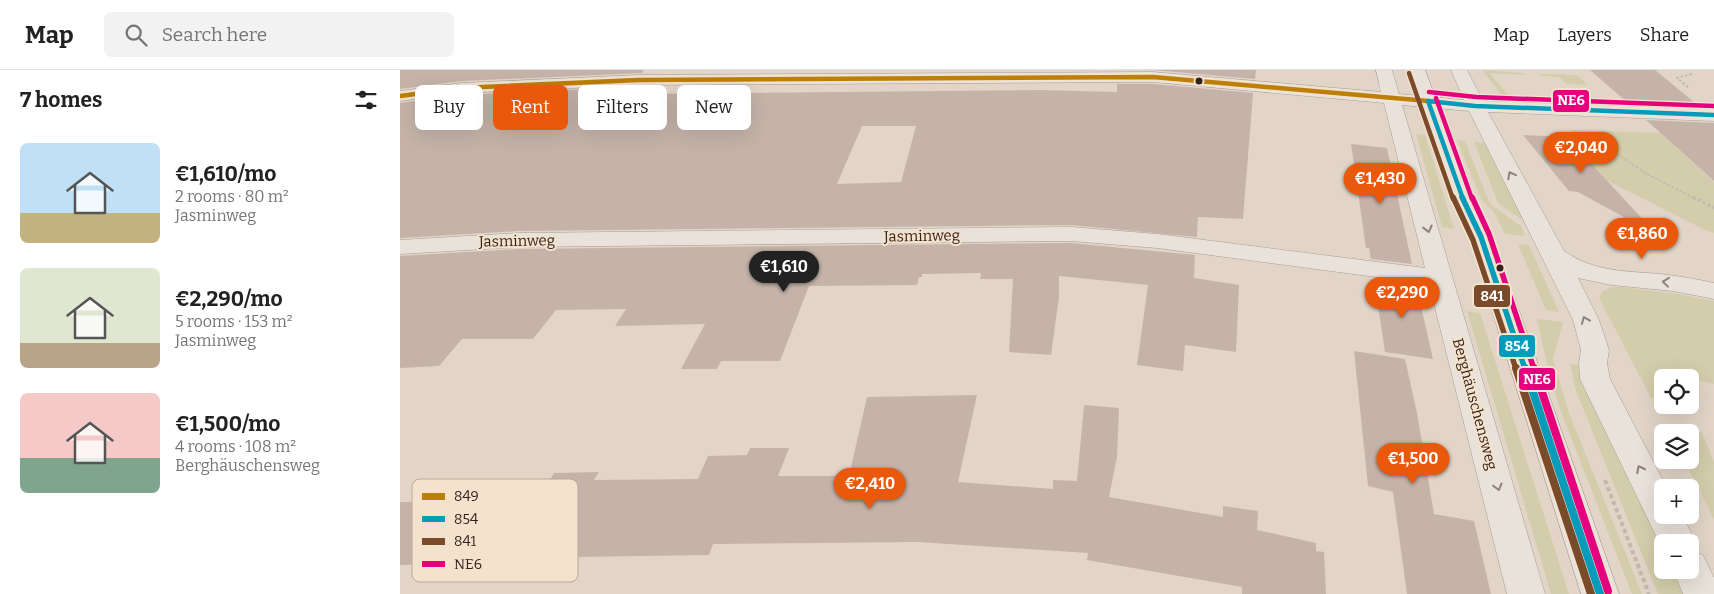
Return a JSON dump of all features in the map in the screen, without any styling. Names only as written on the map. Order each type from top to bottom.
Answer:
[{"type":"street","name":"Berghäuschensweg","points":[[1384,70],[1526,594]]},
{"type":"street","points":[[1417,70],[1461,195],[1481,237],[1600,594]]},
{"type":"street","points":[[1459,70],[1475,106],[1555,256],[1586,320],[1595,350],[1593,363],[1595,379],[1654,496]]},
{"type":"street","points":[[400,96],[461,88],[638,80],[957,74],[1153,77],[1475,106],[1714,115]]},
{"type":"street","name":"Jasminweg","points":[[400,247],[519,240],[1071,234],[1156,241],[1441,278]]},
{"type":"street","points":[[1555,256],[1572,267],[1592,274],[1674,283],[1714,291]]},
{"type":"street","points":[[1695,579],[1702,594]]},
{"type":"path","points":[[1558,108],[1592,137],[1627,162],[1669,186],[1714,208]]},
{"type":"shaded area","points":[[1482,70],[1523,73],[1526,75],[1489,73],[1511,98],[1504,98]]},
{"type":"shaded area","points":[[1538,74],[1577,75],[1588,85],[1567,84],[1559,77],[1541,76]]},
{"type":"shaded area","points":[[1570,130],[1660,133],[1714,182],[1714,233],[1608,181],[1567,137],[1577,137]]},
{"type":"shaded area","points":[[1416,134],[1425,135],[1454,229],[1442,227]]},
{"type":"shaded area","points":[[1457,140],[1465,141],[1490,204],[1521,226],[1525,236],[1505,234],[1494,213],[1481,199]]},
{"type":"shaded area","points":[[1474,142],[1485,143],[1527,226],[1521,219],[1498,203]]},
{"type":"shaded area","points":[[1518,244],[1529,245],[1559,312],[1546,310]]},
{"type":"shaded area","points":[[1621,287],[1679,294],[1714,301],[1714,384],[1699,381],[1699,369],[1654,369],[1654,399],[1651,398],[1599,298],[1602,292],[1611,288]]},
{"type":"shaded area","points":[[1467,311],[1480,313],[1569,594],[1551,594]]},
{"type":"shaded area","points":[[1537,319],[1563,322],[1553,360],[1569,413],[1642,594],[1632,594],[1560,409],[1551,381]]},
{"type":"shaded area","points":[[1570,364],[1583,366],[1658,534],[1654,534],[1654,579],[1678,579],[1685,594],[1658,594],[1576,391]]},
{"type":"shaded area","points":[[1699,431],[1702,432],[1714,462],[1714,519],[1699,490],[1699,479],[1694,479],[1689,469],[1699,469]]},
{"type":"building","points":[[400,70],[644,70],[642,73],[461,81],[415,85],[415,87],[400,89]]},
{"type":"building","points":[[1153,70],[1256,70],[1255,79]]},
{"type":"building","points":[[1590,70],[1655,70],[1700,107],[1629,104]]},
{"type":"building","points":[[1117,84],[1153,84],[1253,93],[1243,219],[1198,217],[1197,237],[1071,225],[519,231],[400,238],[400,103],[415,101],[415,130],[483,130],[483,94],[493,93],[493,130],[568,130],[568,90],[578,89],[578,130],[667,130],[667,94],[677,93],[677,130],[751,130],[751,93],[1040,90],[1117,92]],"holes":[[[862,126],[916,126],[901,182],[837,184]]]},
{"type":"building","points":[[1646,120],[1714,123],[1714,181]]},
{"type":"building","points":[[1523,135],[1567,137],[1646,223],[1642,227],[1578,192],[1569,191]]},
{"type":"building","points":[[1351,144],[1387,148],[1412,264],[1371,259],[1369,248],[1366,248]]},
{"type":"building","points":[[1071,243],[1195,255],[1194,278],[1239,285],[1236,352],[1185,345],[1183,371],[1137,365],[1148,285],[1059,276],[1059,297],[1051,355],[1009,352],[1013,279],[980,279],[981,273],[922,274],[917,285],[809,286],[780,361],[721,361],[717,369],[681,369],[705,324],[615,326],[626,309],[556,310],[533,339],[462,339],[439,366],[400,368],[400,256],[519,249]]},
{"type":"building","points":[[1374,279],[1416,284],[1433,359],[1385,352]]},
{"type":"building","points":[[1354,351],[1405,359],[1417,413],[1434,514],[1474,521],[1491,594],[1407,594],[1393,492],[1368,486]]},
{"type":"building","points":[[977,395],[958,482],[1053,489],[1053,480],[1077,481],[1084,405],[1119,408],[1117,457],[1109,497],[1223,517],[1223,506],[1258,511],[1257,530],[1316,543],[1316,551],[1324,552],[1326,594],[1242,594],[1242,587],[1087,560],[1088,553],[918,542],[713,544],[709,555],[578,557],[578,479],[550,479],[554,473],[599,472],[594,480],[698,479],[708,456],[747,455],[750,448],[789,448],[778,476],[849,476],[867,397]]},
{"type":"building","points":[[400,502],[412,502],[412,565],[400,565]]},
{"type":"transit line","name":"841","points":[[1409,73],[1453,198],[1473,240],[1591,594]]},
{"type":"transit line","name":"849","points":[[400,96],[461,88],[638,80],[1153,77],[1428,101]]},
{"type":"transit line","name":"NE6","points":[[1429,92],[1476,97],[1714,106]]},
{"type":"transit line","name":"NE6","points":[[1436,98],[1469,192],[1489,234],[1608,591]]},
{"type":"transit line","name":"854","points":[[1428,101],[1461,195],[1481,237],[1600,594]]},
{"type":"transit line","name":"854","points":[[1428,101],[1475,106],[1714,115]]}]
